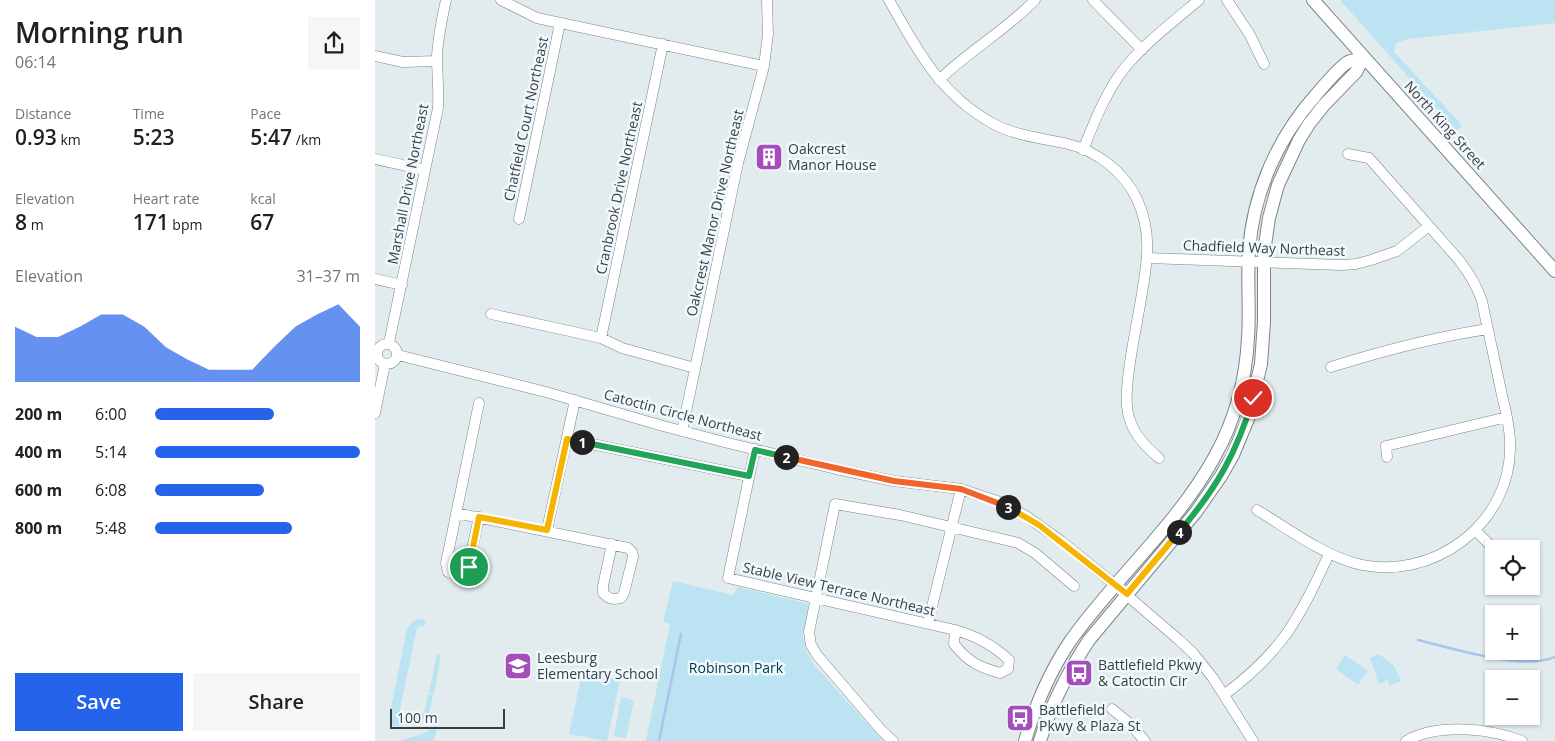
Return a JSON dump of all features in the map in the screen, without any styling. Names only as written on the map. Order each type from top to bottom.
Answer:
[{"type":"main road","name":"North King Street","points":[[1313,0],[1555,271]]},
{"type":"main road","points":[[1025,741],[1041,694],[1061,656],[1115,585],[1181,507],[1201,480],[1222,442],[1231,423],[1241,387],[1247,354],[1249,261],[1253,224],[1262,188],[1276,153],[1293,123],[1327,83],[1348,62],[1363,58]]},
{"type":"main road","points":[[1040,741],[1055,699],[1089,640],[1196,512],[1229,462],[1240,438],[1253,398],[1261,364],[1264,322],[1264,252],[1269,218],[1279,184],[1289,158],[1309,124],[1329,99],[1357,72],[1363,58]]},
{"type":"street","name":"Marshall Drive Northeast","points":[[389,344],[438,108],[438,38],[446,0]]},
{"type":"street","points":[[501,0],[537,18],[764,66]]},
{"type":"street","name":"Oakcrest Manor Drive Northeast","points":[[682,431],[738,162],[764,66],[768,34],[767,0]]},
{"type":"street","points":[[889,0],[921,56],[954,96],[992,123],[1015,132],[1069,145],[1101,158],[1131,187],[1145,224],[1148,238],[1148,258],[1130,362],[1126,400],[1133,429],[1145,445],[1159,458]]},
{"type":"street","points":[[939,80],[983,42],[1016,19],[1035,0]]},
{"type":"street","points":[[1093,0],[1142,50]]},
{"type":"street","points":[[1083,150],[1098,114],[1115,82],[1127,65],[1199,0]]},
{"type":"street","points":[[1227,0],[1250,35],[1264,64]]},
{"type":"street","name":"Chatfield Court Northeast","points":[[519,220],[559,23]]},
{"type":"street","name":"Cranbrook Drive Northeast","points":[[601,338],[663,44]]},
{"type":"street","points":[[375,56],[403,62],[437,62]]},
{"type":"street","points":[[1257,510],[1329,554],[1371,566],[1395,567],[1409,565],[1445,553],[1466,539],[1476,531],[1494,505],[1506,480],[1511,442],[1507,417],[1482,301],[1474,282],[1459,260],[1369,158],[1348,154]]},
{"type":"street","points":[[375,159],[425,170]]},
{"type":"street","name":"Chadfield Way Northeast","points":[[1148,258],[1356,264],[1397,250],[1429,226]]},
{"type":"street","points":[[375,279],[402,285]]},
{"type":"street","points":[[491,314],[601,338],[622,348],[695,368]]},
{"type":"street","points":[[1331,367],[1409,345],[1488,329]]},
{"type":"street","points":[[389,344],[396,348],[398,356],[393,363],[385,364],[379,359],[376,351],[380,346],[389,344]]},
{"type":"street","name":"Catoctin Circle Northeast","points":[[398,356],[575,400],[755,450],[894,481],[961,489],[997,502],[1026,516],[1061,541],[1127,594],[1193,653],[1213,678],[1253,741]]},
{"type":"street","points":[[375,413],[385,364]]},
{"type":"street","points":[[547,530],[575,400]]},
{"type":"street","points":[[479,404],[446,563],[448,572],[463,576],[467,573],[479,517]]},
{"type":"street","points":[[1387,457],[1385,446],[1507,417]]},
{"type":"street","points":[[567,439],[749,476]]},
{"type":"street","name":"Stable View Terrace Northeast","points":[[755,450],[728,578],[927,623],[955,630],[978,637],[997,649],[1009,660],[1008,669],[1000,673],[981,668],[967,659],[954,644],[955,630]]},
{"type":"street","points":[[927,623],[961,489]]},
{"type":"street","points":[[893,741],[882,731],[814,650],[810,638],[809,632],[835,504],[900,515],[1019,543],[1035,553],[1074,586]]},
{"type":"street","points":[[456,513],[547,530],[611,544],[628,548],[632,552],[633,557],[624,593],[621,598],[614,600],[608,598],[603,593],[611,544]]},
{"type":"street","points":[[1476,531],[1486,540]]},
{"type":"street","points":[[1224,695],[1247,678],[1267,658],[1287,632],[1312,590],[1329,554]]},
{"type":"street","points":[[1112,709],[1129,723],[1145,741]]},
{"type":"street","points":[[1406,741],[1415,736],[1438,731],[1464,730],[1488,736],[1505,735],[1522,741]]},
{"type":"green space","points":[[1340,0],[1555,0],[1555,23],[1408,39],[1396,43],[1394,52],[1460,123],[1461,127],[1457,130]]},
{"type":"green space","name":"Robinson Park","points":[[673,581],[733,595],[738,587],[809,604],[803,636],[807,653],[816,667],[883,741],[646,741],[670,624],[663,622]]},
{"type":"green space","points":[[418,619],[424,620],[426,623],[424,626],[417,627],[399,714],[404,717],[405,722],[402,726],[393,726],[389,718],[407,629],[413,621]]},
{"type":"green space","points":[[437,654],[441,655],[434,694],[429,693]]},
{"type":"green space","points":[[1379,654],[1394,666],[1401,681],[1390,686],[1387,680],[1379,684],[1369,658]]},
{"type":"green space","points":[[1345,655],[1368,671],[1358,685],[1336,669]]},
{"type":"green space","points":[[582,673],[620,680],[607,741],[569,734]]},
{"type":"green space","points":[[428,694],[433,695],[429,712],[424,718],[416,721],[414,719],[415,714],[424,713]]},
{"type":"green space","points":[[621,697],[634,700],[626,738],[614,736]]},
{"type":"green space","points":[[437,726],[434,741],[398,741],[425,733]]},
{"type":"waterway","points":[[659,741],[681,634]]},
{"type":"waterway","points":[[1418,640],[1468,653],[1507,660],[1541,661],[1555,657]]},
{"type":"place","name":"Oakcrest Manor House","points":[[769,157]]},
{"type":"place","name":"Leesburg Elementary School","points":[[518,666]]},
{"type":"place","name":"Battlefield Pkwy & Catoctin Cir","points":[[1079,673]]},
{"type":"place","name":"Battlefield Pkwy & Plaza St","points":[[1020,718]]},
{"type":"route","points":[[469,567],[479,517],[547,530],[567,439],[749,476],[755,450],[894,481],[961,489],[997,502],[1026,516],[1061,541],[1127,594],[1196,512],[1221,476],[1240,438],[1253,398]]}]
